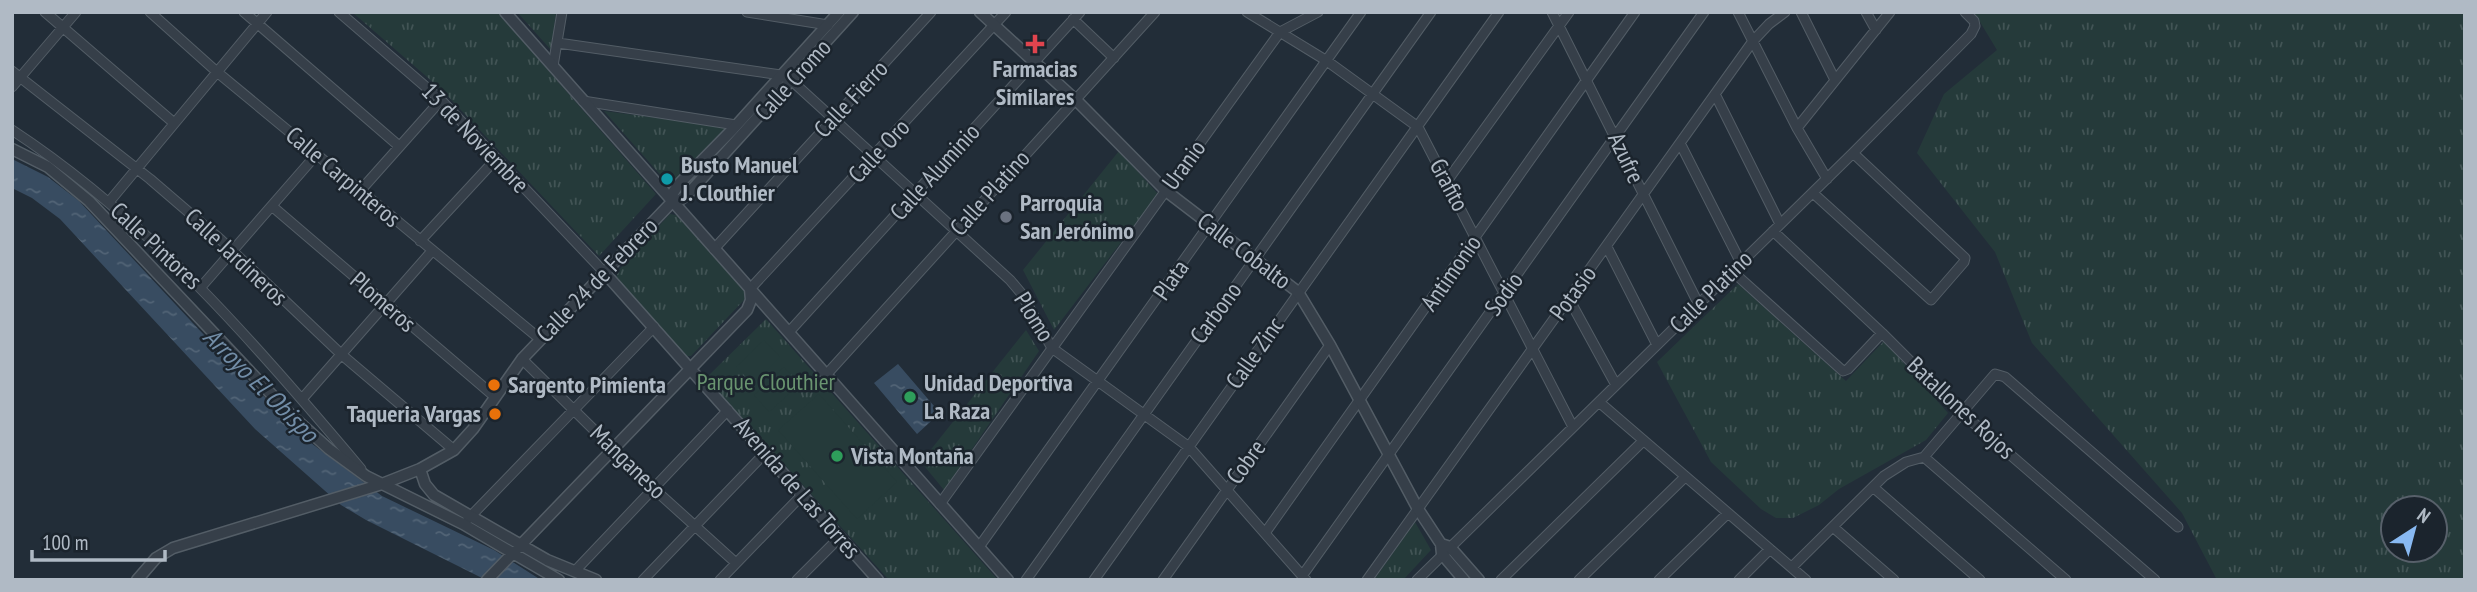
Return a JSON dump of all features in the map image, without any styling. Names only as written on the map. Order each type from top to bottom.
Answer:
[{"type":"street","points":[[45,12],[174,123]]},
{"type":"street","points":[[12,87],[16,75],[76,12]]},
{"type":"street","name":"Calle Carpinteros","points":[[150,12],[217,72],[540,339]]},
{"type":"street","points":[[244,12],[399,146]]},
{"type":"street","points":[[109,202],[267,12]]},
{"type":"street","name":"13 de Noviembre","points":[[339,12],[441,100],[604,272]]},
{"type":"street","points":[[505,12],[1008,580]]},
{"type":"street","points":[[553,66],[562,12]]},
{"type":"street","points":[[747,12],[828,24]]},
{"type":"street","name":"Calle Cromo","points":[[839,12],[678,185],[672,202],[688,194],[853,12]]},
{"type":"street","name":"Calle Fierro","points":[[714,249],[931,12]]},
{"type":"street","name":"Calle Cobalto","points":[[980,12],[1075,100],[1166,191],[1298,292],[1330,345],[1419,509],[1444,548]]},
{"type":"street","name":"Calle Oro","points":[[750,289],[1006,12]]},
{"type":"street","name":"Grafito","points":[[1247,12],[1327,61],[1418,127],[1573,427]]},
{"type":"street","name":"Uranio","points":[[940,504],[1280,32],[1318,12]]},
{"type":"street","name":"Plata","points":[[979,547],[1361,12]]},
{"type":"street","name":"Carbono","points":[[1026,580],[1431,12]]},
{"type":"street","name":"Calle Zinc","points":[[1094,580],[1499,12]]},
{"type":"street","name":"Azufre","points":[[1552,12],[1699,305]]},
{"type":"street","points":[[1447,181],[1569,12]]},
{"type":"street","name":"Antimonio","points":[[1265,533],[1635,12]]},
{"type":"street","name":"Sodio","points":[[1304,578],[1389,453],[1704,12]]},
{"type":"street","points":[[1738,12],[1826,179]]},
{"type":"street","name":"Potasio","points":[[1367,580],[1752,41],[1784,12]]},
{"type":"street","points":[[1801,12],[1835,80]]},
{"type":"street","points":[[1866,12],[1875,30]]},
{"type":"street","points":[[1797,128],[1890,12]]},
{"type":"street","name":"Calle Platino","points":[[1417,580],[1444,548],[1699,305],[1971,34],[1974,21],[1965,12]]},
{"type":"street","name":"Calle Platino","points":[[826,375],[1152,13]]},
{"type":"street","points":[[1076,16],[1114,58]]},
{"type":"street","name":"Calle Aluminio","points":[[789,332],[1076,16]]},
{"type":"street","points":[[558,43],[782,75]]},
{"type":"street","name":"Calle Jardineros","points":[[16,75],[221,240],[342,355],[454,450]]},
{"type":"street","name":"Plomo","points":[[782,75],[834,118],[1010,280],[1021,293],[1052,348],[1189,447],[1304,578]]},
{"type":"street","points":[[1715,94],[1780,223]]},
{"type":"street","points":[[360,191],[441,100]]},
{"type":"street","points":[[583,100],[736,125]]},
{"type":"street","name":"Calle Pintores","points":[[12,130],[109,202],[201,287],[302,399],[366,476]]},
{"type":"street","points":[[1680,143],[1741,263]]},
{"type":"street","points":[[12,149],[48,167],[89,201],[290,414],[329,449],[366,476],[513,551],[545,565],[575,571],[596,580]]},
{"type":"street","points":[[1813,193],[1931,300],[1965,258],[1853,153]]},
{"type":"street","points":[[201,287],[233,254],[316,155]]},
{"type":"street","points":[[420,241],[495,160]]},
{"type":"street","name":"Calle 24 de Febrero","points":[[454,450],[473,429],[522,359],[672,202]]},
{"type":"street","name":"Plomeros","points":[[273,207],[494,396]]},
{"type":"street","name":"Batallones Rojos","points":[[1773,231],[1882,333],[1961,412],[2155,580]]},
{"type":"street","points":[[1607,247],[1657,345]]},
{"type":"street","points":[[302,399],[432,251]]},
{"type":"street","points":[[1732,271],[1843,371],[1882,333]]},
{"type":"street","name":"Avenida de Las Torres","points":[[604,272],[876,579]]},
{"type":"street","points":[[487,580],[747,310],[751,300],[750,289]]},
{"type":"street","points":[[1569,299],[1616,385]]},
{"type":"street","points":[[747,310],[758,306],[773,314]]},
{"type":"street","points":[[463,524],[654,327]]},
{"type":"street","name":"Cobre","points":[[1163,580],[1330,345]]},
{"type":"street","name":"Manganeso","points":[[522,359],[653,488],[736,563]]},
{"type":"street","points":[[1792,567],[1897,467],[1924,457],[1990,376],[1999,374],[2178,527]]},
{"type":"street","points":[[1599,402],[1806,580]]},
{"type":"street","points":[[575,571],[728,410]]},
{"type":"street","points":[[1501,580],[1643,441]]},
{"type":"street","points":[[137,580],[156,558],[173,548],[382,484],[420,469],[454,450]]},
{"type":"street","points":[[643,580],[765,453]]},
{"type":"street","points":[[1924,457],[2066,580]]},
{"type":"street","points":[[420,469],[425,484],[434,495],[472,515],[513,551]]},
{"type":"street","points":[[1579,580],[1685,477]]},
{"type":"street","points":[[1873,487],[1980,580]]},
{"type":"street","points":[[720,580],[802,495]]},
{"type":"street","points":[[1659,580],[1727,514]]},
{"type":"street","points":[[1833,527],[1894,580]]},
{"type":"street","points":[[797,580],[840,537]]},
{"type":"street","points":[[1444,548],[1464,580]]},
{"type":"street","points":[[1444,548],[1479,580]]},
{"type":"street","points":[[1739,580],[1770,549]]},
{"type":"street","points":[[545,565],[559,580]]},
{"type":"green space","points":[[352,12],[497,12],[656,194],[599,256],[442,90]]},
{"type":"green space","points":[[517,12],[556,12],[551,50]]},
{"type":"green space","points":[[1974,12],[2465,12],[2465,580],[2217,580],[2182,513],[2032,343],[1995,252],[1917,153],[1944,94],[1997,50]]},
{"type":"green space","points":[[604,111],[727,127],[671,187]]},
{"type":"green space","points":[[1119,151],[1158,194],[1054,330],[1023,270]]},
{"type":"green space","name":"Parque Clouthier","points":[[670,214],[676,215],[745,291],[745,299],[691,356],[685,356],[617,279],[617,272]]},
{"type":"green space","points":[[1738,284],[1846,381],[1884,341],[1948,413],[1926,440],[1839,489],[1819,505],[1793,518],[1776,518],[1761,509],[1711,462],[1657,362]]},
{"type":"green space","name":"Parque Clouthier","points":[[766,319],[998,580],[889,580],[706,378]]},
{"type":"green space","points":[[1026,330],[1039,351],[944,490],[921,462]]},
{"type":"green space","points":[[764,340],[780,357],[753,384],[736,367]]},
{"type":"green space","points":[[784,367],[800,384],[769,412],[754,395]]},
{"type":"green space","name":"Vista Montaña","points":[[819,394],[897,482],[857,519],[778,430]]},
{"type":"green space","points":[[1415,522],[1431,550],[1403,580],[1374,580]]},
{"type":"water","points":[[12,159],[48,177],[79,201],[232,365],[311,443],[382,496],[494,550],[541,580],[486,580],[341,505],[255,429],[60,219],[32,198],[12,188]]},
{"type":"water","points":[[898,364],[940,413],[917,434],[874,383]]},
{"type":"place","name":"Farmacias Similares","points":[[1035,44]]},
{"type":"place","name":"Busto Manuel J. Clouthier","points":[[667,179]]},
{"type":"place","name":"Parroquia San Jerónimo","points":[[1006,217]]},
{"type":"place","name":"Sargento Pimienta","points":[[494,385]]},
{"type":"place","name":"Unidad Deportiva La Raza","points":[[910,397]]},
{"type":"place","name":"Taqueria Vargas","points":[[495,414]]},
{"type":"place","name":"Vista Montaña","points":[[837,456]]},
{"type":"water label","name":"Arroyo El Obispo","points":[[261,385]]}]
